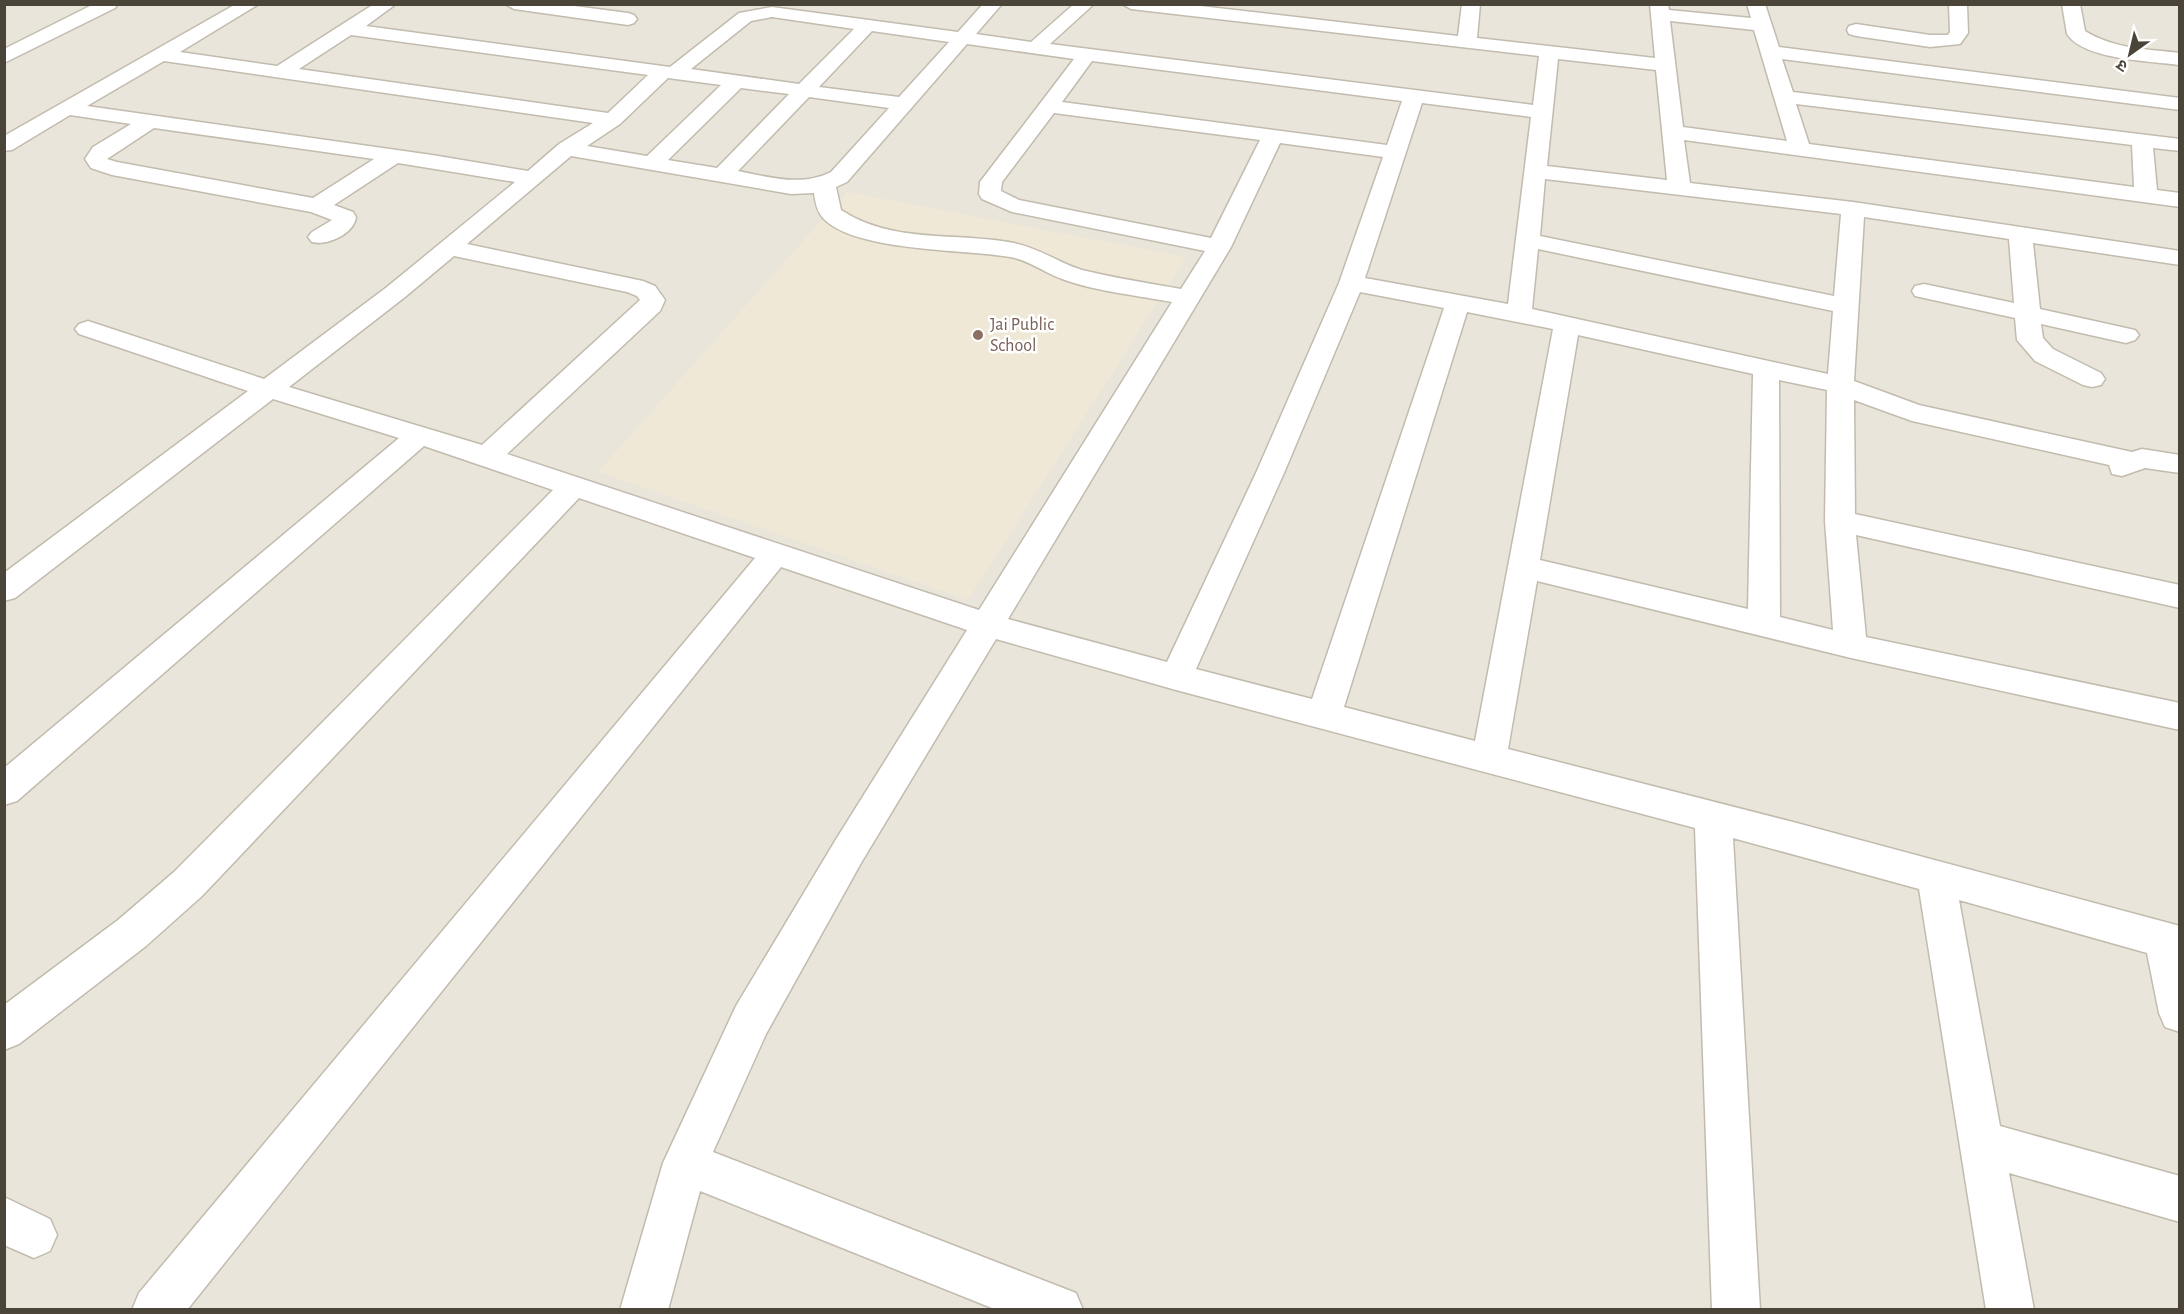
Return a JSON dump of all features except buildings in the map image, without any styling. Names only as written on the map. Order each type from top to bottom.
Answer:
[{"type":"street","points":[[4,57],[109,4]]},
{"type":"street","points":[[4,145],[250,4]]},
{"type":"street","points":[[281,72],[387,4]]},
{"type":"street","points":[[514,4],[628,19]]},
{"type":"street","points":[[611,33],[646,4]]},
{"type":"street","points":[[567,149],[791,187],[810,188],[825,184],[839,177],[993,4]]},
{"type":"street","points":[[1035,48],[1085,4]]},
{"type":"street","points":[[1131,4],[1261,12],[1360,22],[1467,42],[1665,65]]},
{"type":"street","points":[[1467,42],[1471,4]]},
{"type":"street","points":[[1756,4],[1800,150]]},
{"type":"street","points":[[1857,64],[1857,22],[1930,41],[1953,40],[1959,33],[1958,4]]},
{"type":"street","points":[[2071,4],[2076,34],[2086,42],[2111,49],[2180,59]]},
{"type":"street","points":[[1679,188],[1660,10],[1761,25]]},
{"type":"street","points":[[8,584],[396,292],[567,149],[612,120],[668,72],[736,23],[757,14],[772,12],[1087,55],[1540,112]]},
{"type":"street","points":[[722,175],[868,25]]},
{"type":"street","points":[[348,29],[904,104]]},
{"type":"street","points":[[576,60],[593,46]]},
{"type":"street","points":[[1772,51],[1857,64],[2174,103],[2180,127]]},
{"type":"street","points":[[1519,314],[1540,112],[1549,52]]},
{"type":"street","points":[[162,55],[612,120]]},
{"type":"street","points":[[1087,55],[991,182],[990,194],[1012,205],[1218,247]]},
{"type":"street","points":[[652,163],[736,82]]},
{"type":"street","points":[[1176,677],[1270,473],[1351,283],[1414,96]]},
{"type":"street","points":[[1785,97],[2180,145]]},
{"type":"street","points":[[1049,106],[1395,152]]},
{"type":"street","points":[[68,109],[532,178]]},
{"type":"street","points":[[150,121],[101,152],[96,159],[99,163],[112,168],[317,206],[345,217],[344,223],[320,237]]},
{"type":"street","points":[[1674,132],[1800,150],[2020,234],[2180,258]]},
{"type":"street","points":[[644,1310],[685,1163],[751,1020],[848,852],[1188,298],[1218,247],[1273,136]]},
{"type":"street","points":[[2142,140],[2146,196]]},
{"type":"street","points":[[317,206],[394,156]]},
{"type":"street","points":[[1534,171],[1853,209],[1908,191],[2146,196],[2180,200]]},
{"type":"street","points":[[825,184],[826,204],[833,215],[860,231],[883,236],[1013,250],[1073,275],[1188,298]]},
{"type":"street","points":[[1851,646],[1840,521],[1840,385],[1853,209]]},
{"type":"street","points":[[2020,234],[2031,340],[2037,349],[2058,363],[2092,379]]},
{"type":"street","points":[[1527,240],[1845,306]]},
{"type":"street","points":[[450,248],[634,286],[646,291],[653,300],[651,306],[486,457]]},
{"type":"street","points":[[1351,283],[1519,314],[1840,385],[1912,412],[2127,464],[2142,458],[2180,464]]},
{"type":"street","points":[[1924,291],[2126,335]]},
{"type":"street","points":[[1324,716],[1458,302]]},
{"type":"street","points":[[1489,759],[1567,325]]},
{"type":"street","points":[[88,329],[268,390],[420,435],[988,625],[1176,677],[1713,817],[2172,942],[2180,1013]]},
{"type":"street","points":[[1764,625],[1766,369]]},
{"type":"street","points":[[4,790],[420,435]]},
{"type":"street","points":[[4,1030],[132,933],[188,884],[574,486]]},
{"type":"street","points":[[1840,521],[2180,597]]},
{"type":"street","points":[[156,1310],[776,554]]},
{"type":"street","points":[[1524,567],[1851,646],[2180,717]]},
{"type":"street","points":[[1713,817],[1736,1310]]},
{"type":"street","points":[[1936,878],[2010,1310]]},
{"type":"street","points":[[1981,1143],[2180,1199]]},
{"type":"street","points":[[685,1163],[1059,1310]]},
{"type":"shaded area","points":[[5,5],[2179,5],[2179,1309],[5,1309]]},
{"type":"shaded area","points":[[847,192],[1186,257],[968,600],[598,472]]},
{"type":"place","name":"Jai Public School","points":[[978,335]]}]
